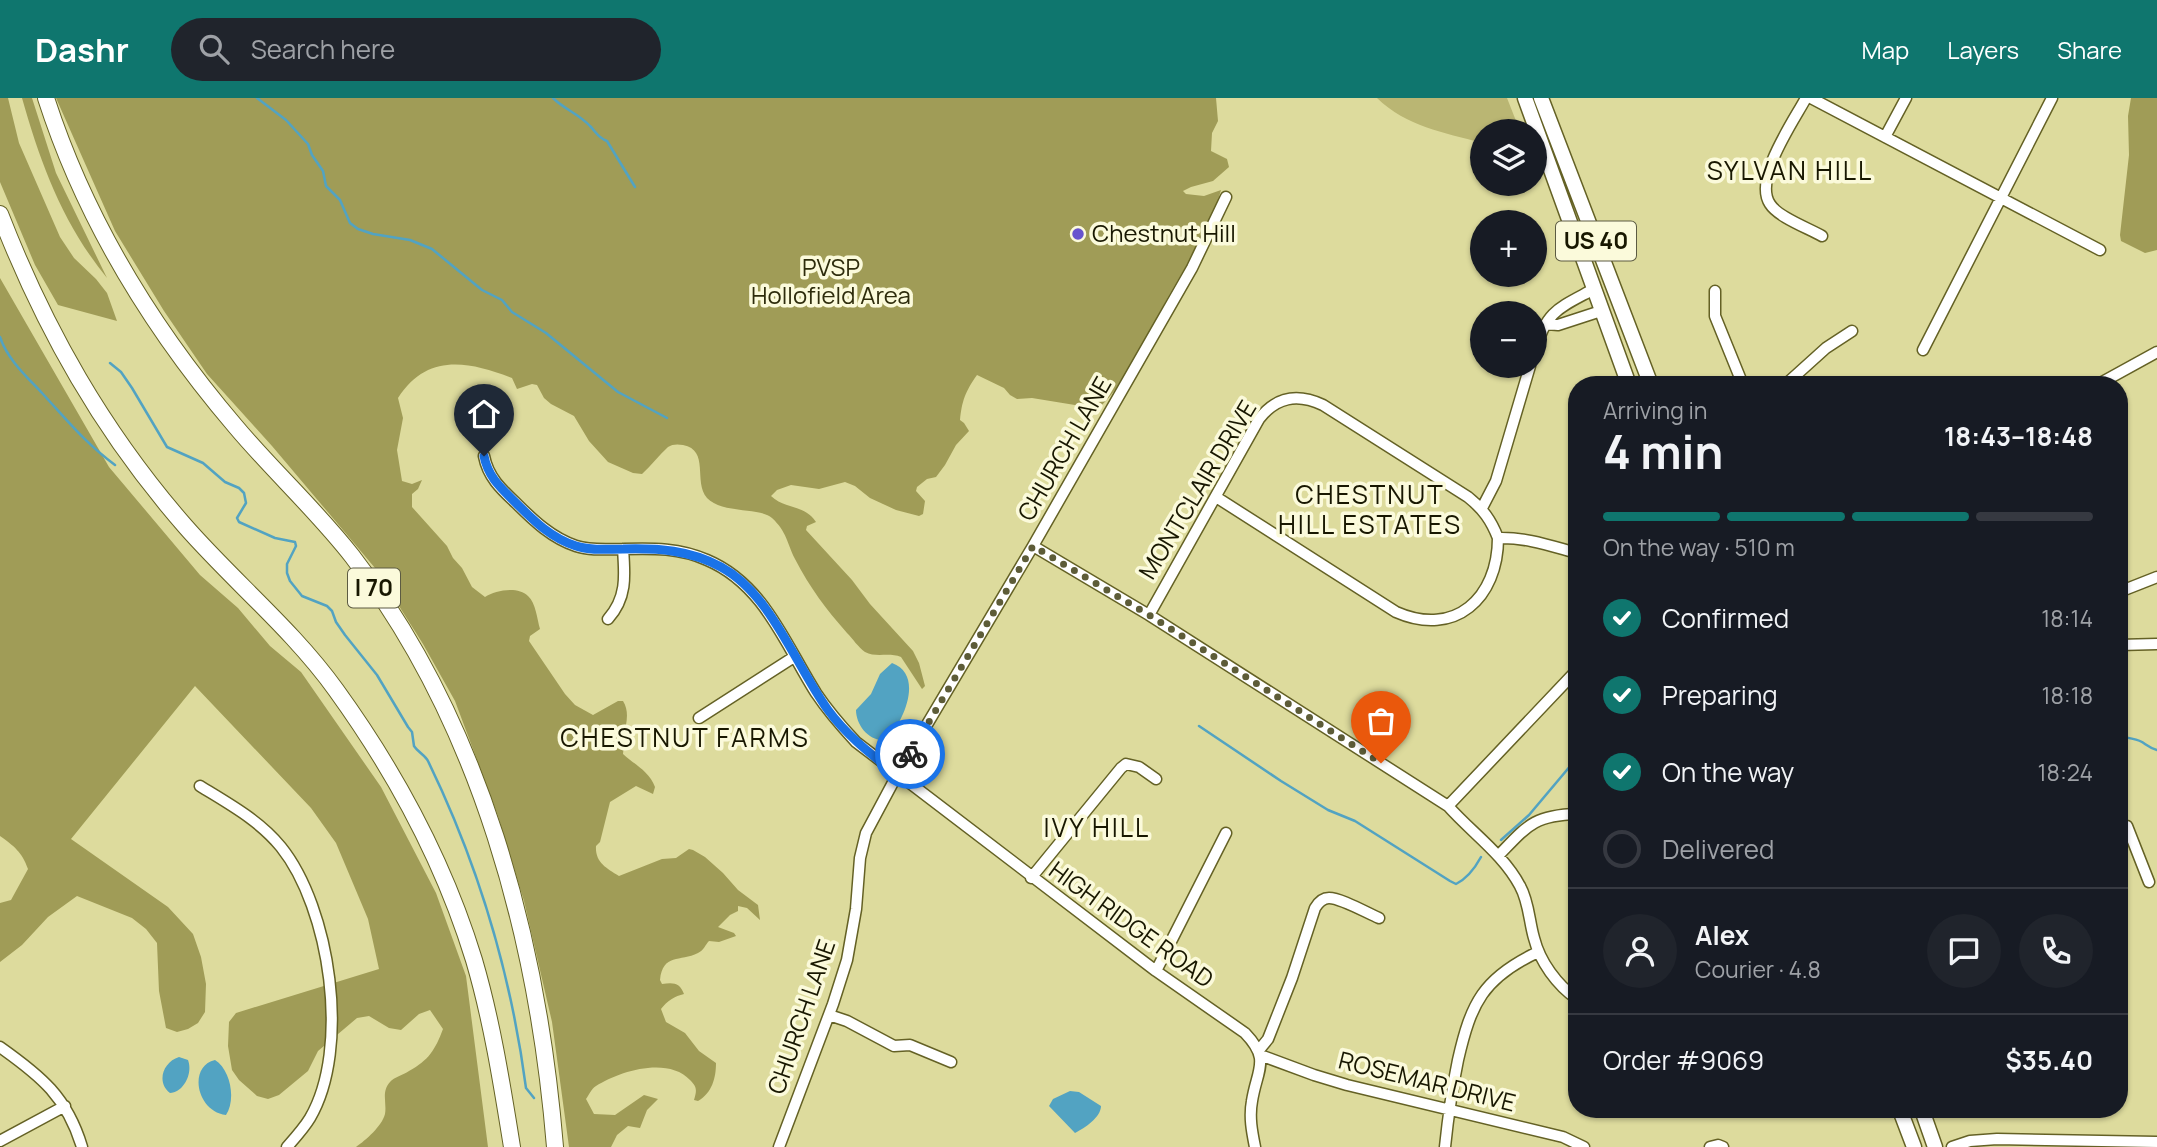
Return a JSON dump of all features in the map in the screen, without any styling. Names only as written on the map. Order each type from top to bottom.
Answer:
[{"type":"highway","name":"I 70","points":[[46,98],[63,144],[97,219],[131,283],[166,337],[239,431],[351,555],[391,612],[432,682],[479,791],[497,843],[527,953],[546,1064],[555,1147]]},
{"type":"highway","points":[[0,214],[41,312],[80,381],[120,442],[186,527],[296,642],[335,688],[403,793],[437,860],[474,961],[498,1066],[512,1147]]},
{"type":"main road","name":"US 40","points":[[1525,98],[1626,376]]},
{"type":"main road","name":"US 40","points":[[1541,98],[1648,376]]},
{"type":"main road","points":[[1903,1118],[1914,1147]]},
{"type":"main road","points":[[1925,1118],[1936,1147]]},
{"type":"street","points":[[1822,236],[1776,210],[1770,204],[1764,184],[1770,164],[1808,98],[2099,250]]},
{"type":"street","points":[[1885,137],[1906,98]]},
{"type":"street","points":[[1923,350],[2052,98]]},
{"type":"street","name":"CHURCH LANE","points":[[779,1147],[847,960],[862,847],[874,816],[1192,268],[1226,197]]},
{"type":"street","points":[[1547,322],[1555,310],[1594,289]]},
{"type":"street","points":[[1715,291],[1715,316],[1739,376]]},
{"type":"street","points":[[1547,324],[1558,326],[1601,311]]},
{"type":"street","points":[[1795,376],[1826,348],[1852,331]]},
{"type":"street","points":[[2113,376],[2157,352]]},
{"type":"street","points":[[1482,508],[1496,481],[1526,378]]},
{"type":"street","name":"MONTCLAIR DRIVE","points":[[1149,615],[1266,410],[1283,399],[1302,398],[1323,405],[1468,497],[1482,508],[1492,522],[1498,538]]},
{"type":"street","name":"HIGH RIDGE ROAD","points":[[484,456],[486,468],[495,482],[544,530],[577,546],[603,550],[675,550],[722,567],[738,578],[762,603],[817,693],[842,727],[865,750],[1031,878],[1245,1033],[1260,1052]]},
{"type":"street","points":[[1216,497],[1396,612],[1420,620],[1432,621],[1455,615],[1467,611],[1478,601],[1492,579],[1498,553],[1498,538],[1531,540],[1568,550]]},
{"type":"street","points":[[1033,546],[1149,615],[1448,806],[1499,855],[1522,889],[1538,952],[1557,981],[1568,991]]},
{"type":"street","points":[[608,619],[616,610],[624,591],[623,549]]},
{"type":"street","points":[[2128,588],[2157,577]]},
{"type":"street","points":[[2128,645],[2157,645]]},
{"type":"street","points":[[699,718],[794,657]]},
{"type":"street","points":[[1448,806],[1568,679]]},
{"type":"street","points":[[1031,878],[1126,764],[1139,767],[1156,779]]},
{"type":"street","points":[[200,786],[242,810],[279,845],[293,864],[305,888],[318,927],[331,989],[331,1044],[318,1100],[310,1118],[287,1147]]},
{"type":"street","points":[[1499,855],[1525,828],[1537,820],[1568,815]]},
{"type":"street","points":[[2128,829],[2149,882]]},
{"type":"street","points":[[1156,971],[1226,833]]},
{"type":"street","points":[[1255,1147],[1251,1114],[1260,1052],[1268,1039],[1292,978],[1315,908],[1325,898],[1337,900],[1379,918]]},
{"type":"street","points":[[1445,1147],[1450,1099],[1466,1027],[1473,1009],[1498,976],[1510,966],[1538,952]]},
{"type":"street","points":[[829,1015],[847,1021],[894,1046],[910,1045],[951,1062]]},
{"type":"street","points":[[0,1047],[47,1084],[65,1106],[82,1147]]},
{"type":"street","name":"ROSEMAR DRIVE","points":[[1260,1052],[1314,1075],[1347,1085],[1563,1137],[1584,1147]]},
{"type":"street","points":[[0,1141],[65,1106]]},
{"type":"street","points":[[1952,1147],[1997,1139],[2157,1142]]},
{"type":"street","points":[[1710,1147],[1723,1147]]},
{"type":"shaded area","points":[[1377,98],[1507,98],[1515,119],[1470,119],[1470,140],[1413,122]]},
{"type":"green space","points":[[0,98],[8,98],[19,143],[60,237],[74,258],[107,293],[117,321],[58,305],[35,265],[0,182]]},
{"type":"green space","points":[[22,98],[32,98],[56,173],[107,278],[78,237],[55,193]]},
{"type":"green space","name":"PVSP Hollofield Area","points":[[56,98],[1216,98],[1218,121],[1212,133],[1211,151],[1227,159],[1229,167],[1213,181],[1183,191],[1186,194],[1204,196],[1221,190],[1217,204],[1198,245],[1137,356],[1099,408],[1032,398],[1017,399],[1004,388],[977,375],[963,402],[960,420],[969,431],[956,445],[936,477],[927,479],[917,487],[916,491],[925,501],[923,514],[919,516],[896,510],[845,482],[819,489],[791,485],[777,490],[771,496],[806,512],[816,522],[807,526],[806,530],[913,651],[925,686],[922,689],[901,657],[869,654],[858,645],[813,589],[795,559],[784,533],[772,518],[759,512],[722,506],[707,498],[701,484],[699,460],[691,448],[679,444],[670,446],[642,474],[633,473],[608,462],[589,441],[574,416],[551,404],[537,385],[517,389],[512,378],[464,365],[435,367],[409,384],[398,398],[403,418],[397,450],[402,481],[412,484],[422,480],[412,494],[412,507],[447,546],[472,587],[485,597],[495,592],[513,590],[524,593],[531,599],[540,629],[530,636],[529,641],[575,705],[593,715],[618,701],[623,701],[625,705],[627,718],[623,754],[645,772],[655,787],[653,794],[636,786],[610,802],[600,842],[596,846],[599,860],[619,876],[662,859],[676,858],[689,849],[693,850],[705,857],[738,890],[758,905],[760,920],[747,908],[738,906],[738,911],[718,927],[736,936],[719,942],[709,941],[698,953],[669,962],[662,971],[662,984],[676,984],[684,994],[671,999],[661,1009],[666,1022],[685,1033],[699,1051],[716,1063],[712,1085],[707,1094],[698,1101],[694,1100],[696,1089],[692,1082],[681,1073],[669,1069],[643,1068],[617,1075],[594,1087],[586,1099],[594,1114],[615,1115],[644,1095],[658,1099],[647,1110],[640,1128],[628,1126],[617,1135],[611,1147],[569,1147],[552,1022],[524,901],[498,816],[455,701],[375,568],[207,374],[164,311],[115,231]]},
{"type":"green space","points":[[2131,98],[2157,98],[2157,250],[2145,253],[2121,241],[2120,235],[2129,155],[2128,116]]},
{"type":"green space","points":[[0,278],[109,467],[200,575],[238,608],[270,646],[301,672],[381,787],[436,893],[466,976],[488,1147],[356,1147],[381,1123],[385,1114],[386,1090],[390,1082],[422,1063],[437,1043],[443,1029],[430,1010],[419,1014],[401,1030],[389,1028],[369,1016],[357,1018],[318,1051],[308,1071],[279,1095],[268,1099],[257,1096],[232,1070],[228,1046],[229,1022],[236,1013],[379,969],[368,919],[336,843],[311,808],[195,686],[71,839],[168,907],[193,934],[206,984],[205,1012],[198,1023],[177,1032],[166,1028],[159,991],[157,943],[146,929],[132,918],[77,896],[48,917],[22,945],[0,962],[0,903],[11,900],[28,869],[17,850],[0,836]]},
{"type":"water","points":[[892,663],[902,669],[907,678],[908,700],[892,732],[886,740],[880,740],[861,727],[856,710],[871,694],[880,674]]},
{"type":"water","points":[[179,1057],[188,1060],[188,1076],[183,1086],[170,1093],[163,1083],[163,1073],[169,1063]]},
{"type":"water","points":[[215,1060],[225,1071],[230,1086],[231,1101],[226,1115],[208,1106],[199,1088],[201,1071],[206,1064]]},
{"type":"water","points":[[1070,1091],[1079,1092],[1101,1106],[1095,1118],[1075,1133],[1049,1106],[1053,1099]]},
{"type":"waterway","points":[[257,98],[286,120],[308,144],[323,171],[326,186],[340,200],[350,223],[373,234],[410,240],[432,249],[482,290],[502,300],[512,312],[546,333],[618,392],[667,418]]},
{"type":"waterway","points":[[553,98],[607,141],[635,187]]},
{"type":"waterway","points":[[0,337],[7,353],[24,374],[85,440],[115,465]]},
{"type":"waterway","points":[[110,363],[121,372],[132,388],[167,447],[203,463],[225,482],[244,493],[246,503],[237,518],[239,522],[275,538],[295,542],[296,546],[287,564],[290,581],[302,596],[327,606],[332,611],[336,622],[377,675],[412,732],[414,746],[428,761],[477,880],[502,962],[520,1045],[526,1088],[534,1098]]},
{"type":"waterway","points":[[1199,726],[1328,810],[1355,821],[1456,884],[1471,872],[1481,857]]},
{"type":"waterway","points":[[2128,738],[2157,750]]},
{"type":"waterway","points":[[1501,840],[1529,815],[1568,769]]},
{"type":"way so far","points":[[910,754],[1033,546],[1149,615],[1381,763]]},
{"type":"place","name":"Chestnut Hill","points":[[1078,234]]},
{"type":"district","name":"SYLVAN HILL","points":[[1790,171]]},
{"type":"district","name":"CHESTNUT HILL ESTATES","points":[[1370,510]]},
{"type":"district","name":"CHESTNUT FARMS","points":[[685,738]]},
{"type":"district","name":"IVY HILL","points":[[1097,828]]},
{"type":"route","points":[[484,456],[486,468],[495,482],[532,520],[553,535],[590,549],[675,550],[707,560],[738,578],[762,603],[829,711],[856,742],[897,775],[910,754]]}]
